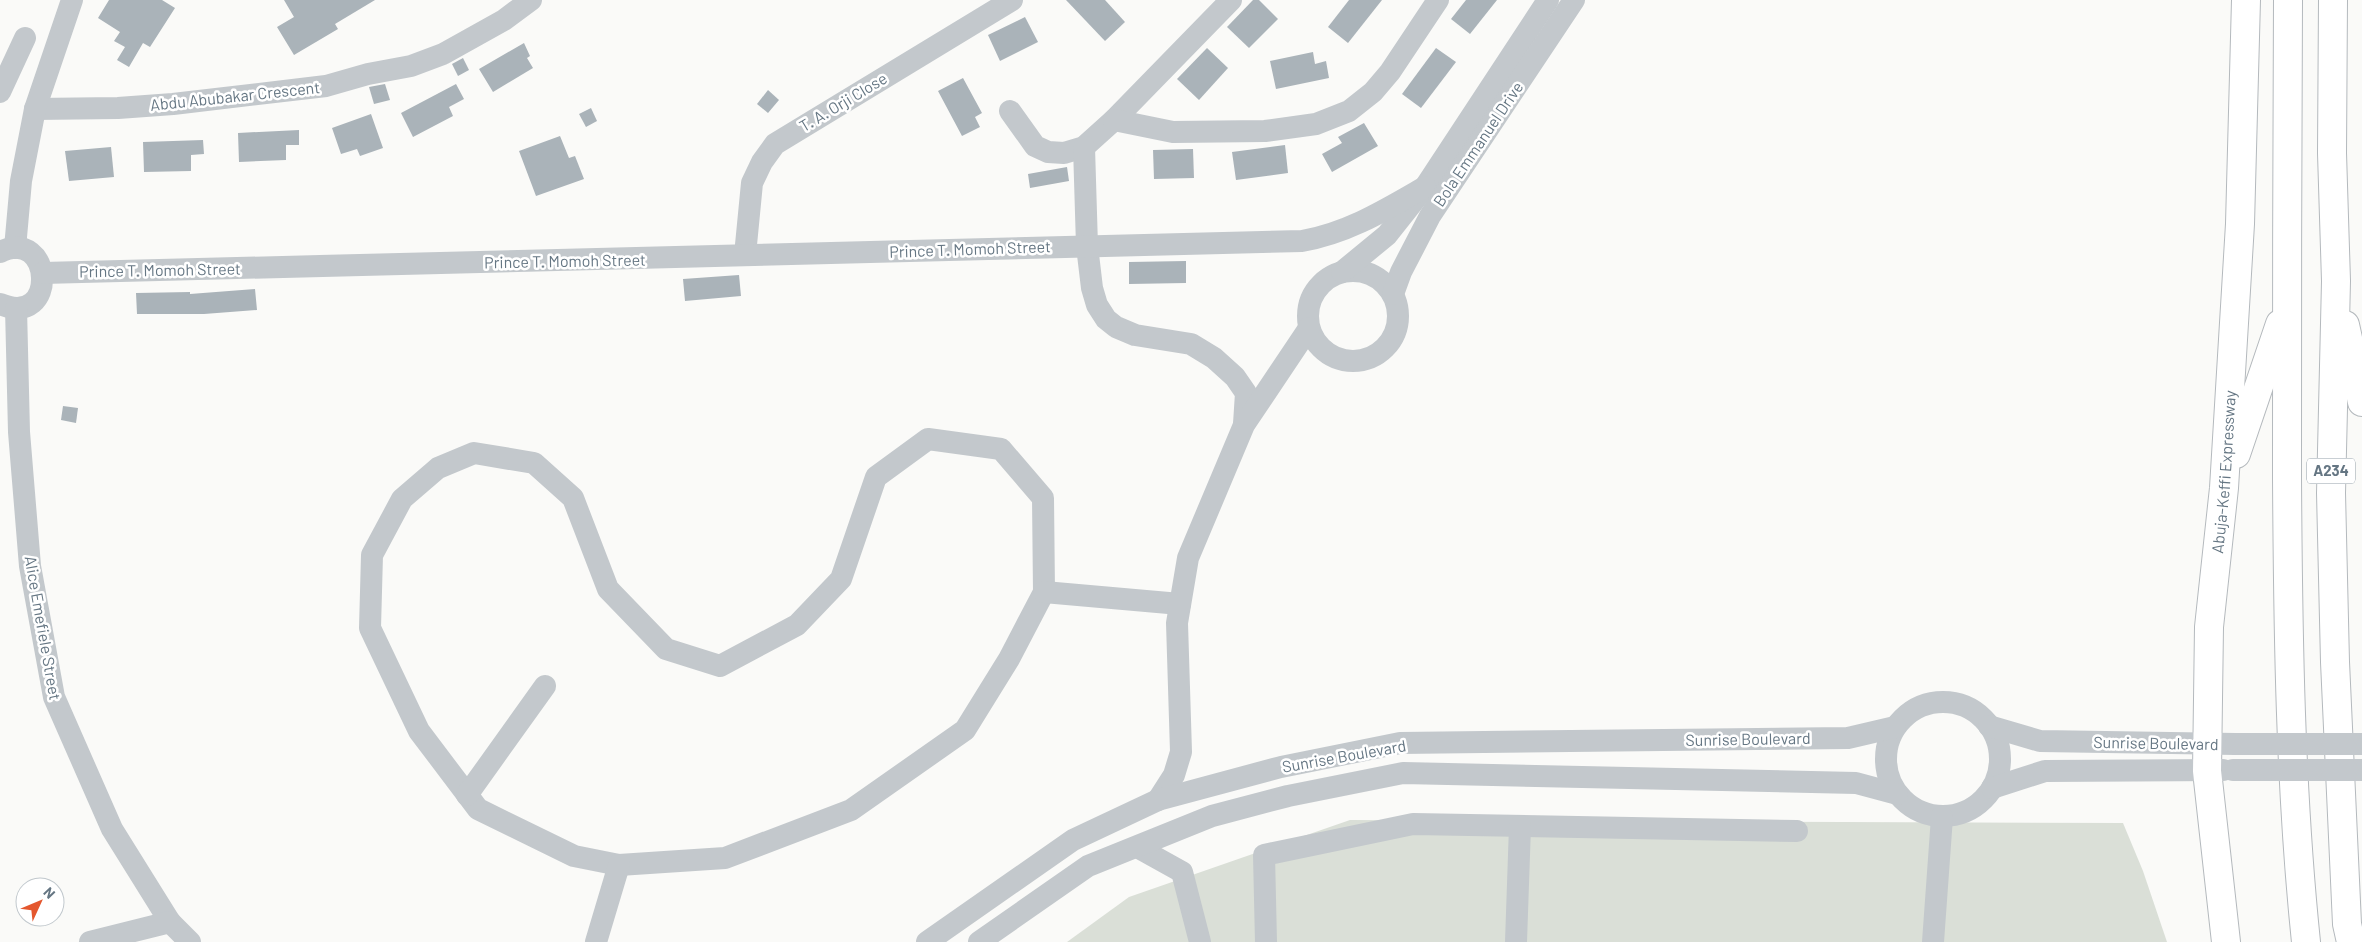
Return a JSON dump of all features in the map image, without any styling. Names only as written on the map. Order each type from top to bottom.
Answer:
[{"type":"highway","name":"Abuja-Keffi Expressway","points":[[2226,942],[2209,627],[2224,488],[2240,224],[2246,0]]},
{"type":"highway","name":"A234","points":[[2288,0],[2286,305],[2289,682],[2298,860],[2306,942]]},
{"type":"highway","name":"A234","points":[[2333,0],[2332,154],[2336,281],[2331,493],[2334,622],[2347,915],[2351,942]]},
{"type":"highway","points":[[2336,281],[2362,402]]},
{"type":"highway","points":[[2224,488],[2286,305]]},
{"type":"street","points":[[8,306],[26,306],[40,292],[44,282],[43,272],[34,256],[25,250],[8,250],[35,109],[72,0]]},
{"type":"street","name":"Abdu Abubakar Crescent","points":[[35,109],[118,108],[173,104],[326,86],[368,74],[411,66],[443,54],[504,20],[531,0]]},
{"type":"street","name":"T. A. Orji Close","points":[[745,255],[752,183],[762,162],[776,144],[1012,0]]},
{"type":"street","points":[[1010,111],[1035,146],[1048,152],[1064,153],[1084,147],[1114,120],[1230,0]]},
{"type":"street","points":[[1114,120],[1173,132],[1265,131],[1316,124],[1349,111],[1373,92],[1390,72],[1438,0]]},
{"type":"street","name":"Bola Emmanuel Drive","points":[[1342,272],[1386,235],[1425,187],[1548,0]]},
{"type":"street","name":"Bola Emmanuel Drive","points":[[1393,294],[1401,272],[1430,216],[1574,0]]},
{"type":"street","points":[[0,92],[25,38]]},
{"type":"street","points":[[1084,147],[1087,246],[1092,288],[1097,305],[1106,319],[1116,327],[1135,334],[1191,344],[1214,358],[1235,378],[1246,393],[1244,425]]},
{"type":"street","name":"Prince T. Momoh Street","points":[[43,272],[1302,241],[1327,237],[1351,228],[1425,187]]},
{"type":"street","points":[[1357,270],[1371,274],[1383,282],[1393,294],[1398,308],[1398,324],[1393,338],[1383,350],[1370,358],[1355,362],[1340,359],[1326,352],[1316,342],[1309,328],[1308,314],[1314,293],[1328,277],[1342,272],[1357,270]]},
{"type":"street","name":"Alice Emefiele Street","points":[[8,306],[30,566],[54,698],[112,829],[170,922],[190,942]]},
{"type":"street","points":[[1158,800],[1174,775],[1181,752],[1177,623],[1188,558],[1244,425],[1309,328]]},
{"type":"street","points":[[928,439],[1001,449],[1043,498],[1044,592],[1009,659],[965,730],[850,810],[725,858],[619,865],[574,856],[478,809],[419,731],[370,628],[372,555],[402,499],[438,468],[474,453],[534,463],[573,498],[608,589],[666,649],[720,666],[797,625],[841,580],[876,477],[928,439]]},
{"type":"street","points":[[1044,592],[1180,604]]},
{"type":"street","points":[[467,795],[545,686]]},
{"type":"street","points":[[1942,702],[1960,705],[1976,713],[1989,726],[1996,740],[2000,757],[1998,773],[1992,788],[1983,800],[1971,810],[1957,815],[1942,817],[1909,806],[1897,794],[1888,778],[1885,761],[1887,743],[1895,727],[1908,714],[1924,705],[1942,702]]},
{"type":"street","name":"Sunrise Boulevard","points":[[1989,726],[2040,741],[2216,762]]},
{"type":"street","name":"Sunrise Boulevard","points":[[927,942],[1074,840],[1158,800],[1281,767],[1400,744],[1848,738],[1895,727]]},
{"type":"street","name":"Sunrise Boulevard","points":[[1992,788],[2045,771],[2216,762],[2236,744],[2362,744]]},
{"type":"street","points":[[2216,762],[2362,770]]},
{"type":"street","name":"Sunrise Boulevard","points":[[979,942],[1088,866],[1212,816],[1288,796],[1403,773],[1856,783],[1897,794]]},
{"type":"street","points":[[1933,942],[1942,817]]},
{"type":"street","points":[[1266,942],[1264,855],[1412,824],[1797,831]]},
{"type":"street","points":[[1516,942],[1520,826]]},
{"type":"street","points":[[1137,846],[1182,872],[1200,942]]},
{"type":"street","points":[[596,942],[619,865]]},
{"type":"street","points":[[90,942],[170,922]]},
{"type":"shaded area","points":[[1350,820],[2123,823],[2143,871],[2167,942],[1067,942],[1129,897]]},
{"type":"building","points":[[109,0],[162,0],[175,8],[150,47],[143,43],[129,67],[117,60],[125,47],[114,41],[120,32],[98,18]]},
{"type":"building","points":[[284,0],[375,0],[335,24],[338,29],[294,55],[277,27],[294,17]]},
{"type":"building","points":[[1066,0],[1105,0],[1125,22],[1105,41]]},
{"type":"building","points":[[1253,0],[1259,0],[1278,19],[1249,48],[1227,27]]},
{"type":"building","points":[[1349,0],[1382,0],[1348,43],[1328,27]]},
{"type":"building","points":[[1466,0],[1497,0],[1470,34],[1451,19]]},
{"type":"building","points":[[1025,17],[1038,42],[1000,61],[988,35]]},
{"type":"building","points":[[524,43],[530,56],[527,58],[533,68],[493,92],[479,69]]},
{"type":"building","points":[[1207,48],[1228,68],[1199,100],[1177,79]]},
{"type":"building","points":[[1436,48],[1456,62],[1421,108],[1402,94]]},
{"type":"building","points":[[1313,52],[1315,64],[1326,61],[1329,78],[1276,89],[1270,61]]},
{"type":"building","points":[[463,58],[469,70],[458,76],[452,64]]},
{"type":"building","points":[[963,78],[982,113],[975,117],[980,127],[962,136],[938,91]]},
{"type":"building","points":[[385,84],[390,100],[374,104],[369,87]]},
{"type":"building","points":[[456,84],[464,99],[449,107],[453,116],[413,137],[401,113]]},
{"type":"building","points":[[768,90],[779,100],[768,113],[757,104]]},
{"type":"building","points":[[591,108],[597,121],[586,127],[579,114]]},
{"type":"building","points":[[371,114],[383,148],[360,156],[357,149],[341,154],[332,128]]},
{"type":"building","points":[[1364,123],[1378,146],[1332,172],[1322,154],[1342,143],[1338,137]]},
{"type":"building","points":[[299,130],[299,145],[286,145],[286,160],[239,162],[238,133]]},
{"type":"building","points":[[560,136],[569,158],[575,156],[584,179],[536,196],[519,151]]},
{"type":"building","points":[[203,140],[204,154],[191,155],[191,171],[144,172],[143,142]]},
{"type":"building","points":[[1285,145],[1288,173],[1236,180],[1232,152]]},
{"type":"building","points":[[111,147],[114,177],[69,181],[65,151]]},
{"type":"building","points":[[1193,149],[1194,178],[1154,179],[1153,150]]},
{"type":"building","points":[[1067,167],[1069,181],[1030,188],[1028,174]]},
{"type":"building","points":[[1186,261],[1186,283],[1129,284],[1129,262]]},
{"type":"building","points":[[739,275],[741,296],[685,301],[683,279]]},
{"type":"building","points":[[255,289],[257,310],[204,314],[137,314],[136,293],[190,292],[190,294]]},
{"type":"building","points":[[63,406],[78,408],[76,423],[61,420]]}]
